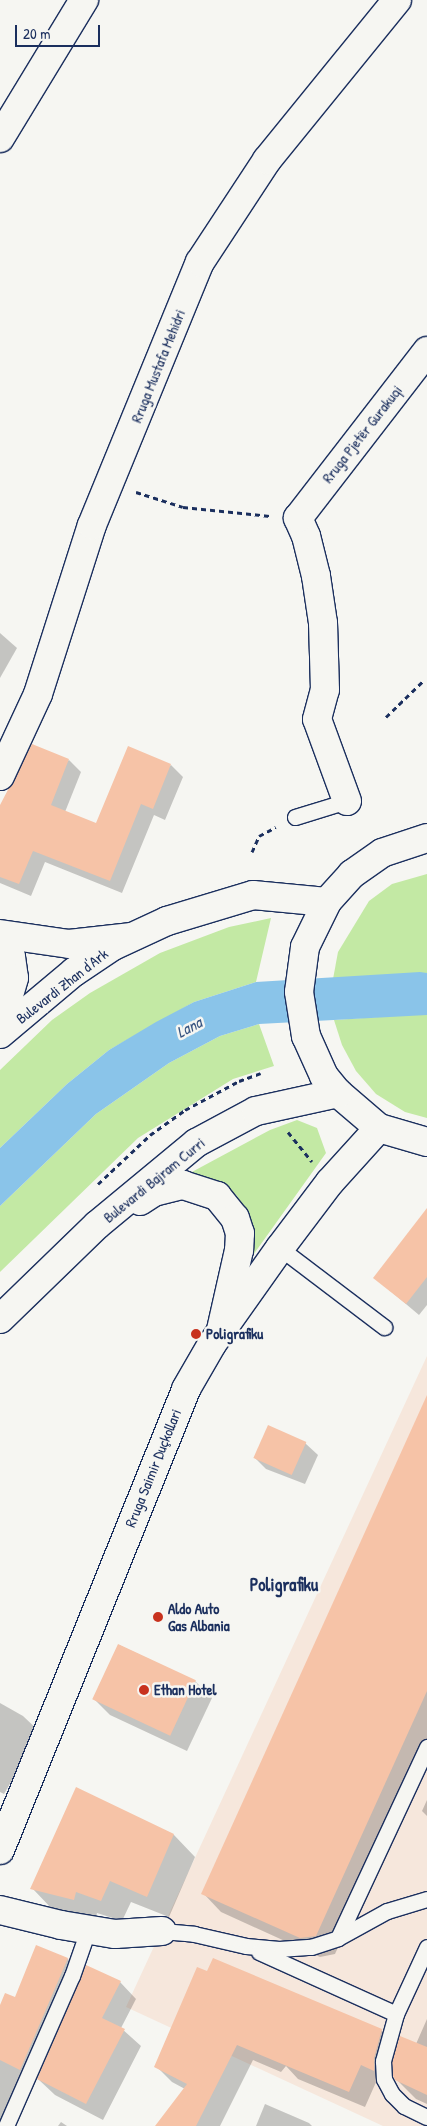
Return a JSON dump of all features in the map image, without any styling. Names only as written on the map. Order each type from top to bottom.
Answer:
[{"type":"main road","points":[[0,138],[84,0]]},
{"type":"main road","name":"Rruga Mustafa Mehidri","points":[[0,776],[38,694],[89,533],[200,262],[219,229],[267,160],[397,0]]},
{"type":"main road","name":"Rruga Pjetër Gurakuqi","points":[[347,801],[317,719],[325,690],[323,623],[314,568],[298,518],[427,351]]},
{"type":"main road","points":[[427,838],[382,853],[352,874],[327,902],[305,947],[300,969],[300,1006],[314,1057],[338,1093],[378,1128],[427,1142]]},
{"type":"main road","name":"Bulevardi Zhan d'Ark","points":[[0,1034],[74,972],[130,937],[167,920],[253,895],[327,902]]},
{"type":"main road","points":[[0,934],[69,944],[130,937]]},
{"type":"main road","points":[[0,941],[11,957],[14,978],[0,1026]]},
{"type":"main road","name":"Bulevardi Bajram Curri","points":[[0,1319],[97,1225],[196,1143],[225,1125],[256,1111],[338,1093]]},
{"type":"main road","name":"Rruga Saimir Duçkollari","points":[[0,1850],[175,1414],[198,1368],[280,1248],[330,1182],[378,1128]]},
{"type":"main road","points":[[97,1225],[154,1192],[172,1187],[183,1185],[217,1196],[235,1218],[240,1233],[220,1334]]},
{"type":"main road","points":[[0,1910],[88,1930],[115,1934],[162,1931]]},
{"type":"lane","points":[[294,817],[347,801]]},
{"type":"lane","points":[[280,1248],[384,1327]]},
{"type":"lane","points":[[338,1938],[427,1747]]},
{"type":"lane","points":[[162,1931],[194,1934],[246,1946],[279,1949],[311,1947],[338,1938],[387,1911],[427,1899]]},
{"type":"lane","points":[[6,2126],[72,1976],[88,1930]]},
{"type":"lane","points":[[246,1946],[396,2014]]},
{"type":"lane","points":[[427,1946],[396,2014],[384,2052],[384,2079],[392,2094],[404,2106],[427,2116]]},
{"type":"path","points":[[110,482],[183,507],[240,514]]},
{"type":"path","points":[[386,716],[424,680]]},
{"type":"path","points":[[252,852],[259,836]]},
{"type":"path","points":[[283,1125],[316,1168]]},
{"type":"shaded area","points":[[427,1356],[427,2126],[383,2126],[126,2007]]},
{"type":"green space","points":[[427,874],[427,973],[333,979],[338,952],[369,901],[392,884]]},
{"type":"green space","points":[[271,918],[256,982],[194,1002],[109,1050],[67,1084],[0,1148],[0,1070],[52,1020],[90,993],[160,953],[229,927]]},
{"type":"green space","points":[[427,1015],[427,1118],[405,1112],[376,1094],[356,1071],[342,1045],[334,1020]]},
{"type":"green space","points":[[259,1024],[274,1066],[233,1079],[138,1138],[0,1272],[0,1206],[96,1114],[169,1063],[220,1036]]},
{"type":"green space","points":[[297,1120],[317,1128],[326,1153],[251,1258],[248,1213],[237,1196],[222,1183],[190,1173],[270,1130]]},
{"type":"water","name":"Lana","points":[[427,973],[427,1015],[259,1024],[220,1036],[169,1063],[96,1114],[0,1206],[0,1148],[67,1084],[109,1050],[156,1022],[194,1002],[256,982]]},
{"type":"building","points":[[32,744],[69,759],[51,805],[96,823],[128,746],[171,764],[153,809],[141,804],[110,881],[33,851],[19,884],[0,877],[0,805]]},
{"type":"building","points":[[427,1208],[427,1277],[406,1304],[373,1278]]},
{"type":"building","points":[[427,1395],[427,1691],[316,1936],[300,1938],[201,1894]]},
{"type":"building","points":[[268,1425],[306,1442],[292,1475],[253,1458]]},
{"type":"building","name":"Ethan Hotel","points":[[118,1644],[196,1680],[170,1736],[92,1699]]},
{"type":"building","points":[[76,1787],[174,1834],[147,1897],[110,1881],[101,1901],[76,1892],[74,1900],[30,1889]]},
{"type":"building","points":[[36,1945],[68,1958],[20,2070],[0,2060],[0,2005],[5,1993],[15,1997]]},
{"type":"building","points":[[213,1958],[382,2029],[374,2058],[374,2071],[361,2065],[349,2092],[237,2045],[196,2126],[155,2126],[187,2084],[154,2067],[197,1967],[207,1971]]},
{"type":"building","points":[[86,1965],[121,1981],[102,2018],[125,2029],[86,2104],[37,2079]]},
{"type":"building","points":[[400,2036],[427,2047],[427,2095],[395,2080],[393,2076],[392,2062]]},
{"type":"place","name":"Poligrafiku","points":[[196,1334]]},
{"type":"place","name":"Aldo Auto Gas Albania","points":[[158,1617]]},
{"type":"place","name":"Ethan Hotel","points":[[144,1690]]},
{"type":"district","name":"Poligrafiku","points":[[284,1585]]}]
